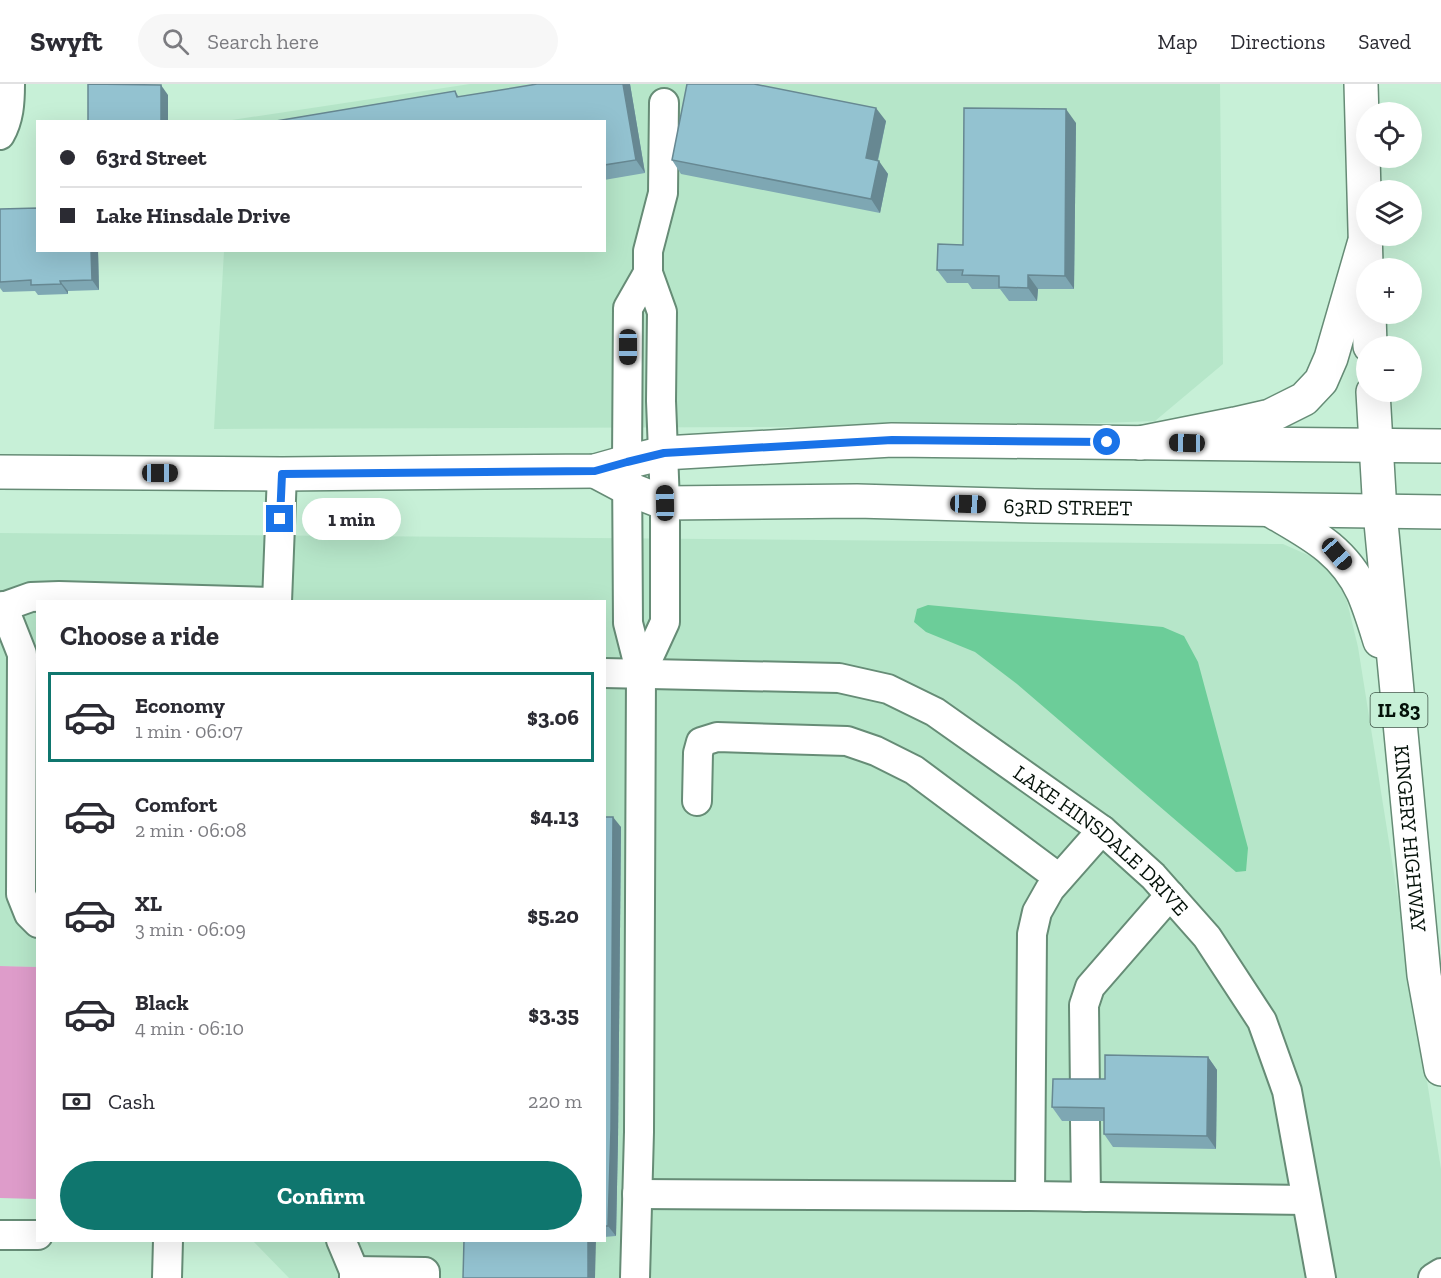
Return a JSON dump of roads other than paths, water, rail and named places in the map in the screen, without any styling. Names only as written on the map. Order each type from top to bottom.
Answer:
[{"type":"main road","points":[[1361,84],[1363,180]]},
{"type":"main road","points":[[1140,443],[1270,416],[1304,399],[1321,381],[1331,358],[1364,246]]},
{"type":"main road","name":"KINGERY HIGHWAY","points":[[1374,402],[1380,512],[1424,975],[1441,1069]]},
{"type":"main road","points":[[0,472],[282,474],[595,471],[627,475],[664,453],[892,440],[1441,446]]},
{"type":"main road","name":"63RD STREET","points":[[627,475],[665,503],[857,501],[1441,512]]},
{"type":"main road","points":[[1270,510],[1313,535],[1337,554],[1347,566],[1363,592],[1397,689]]},
{"type":"street","points":[[0,135],[5,126],[10,96]]},
{"type":"street","points":[[641,674],[665,622],[665,503],[661,401],[662,312],[648,273],[648,251],[663,193],[664,103]]},
{"type":"street","points":[[635,1278],[639,1132],[641,674],[628,623],[628,308],[648,273]]},
{"type":"street","points":[[277,600],[282,474]]},
{"type":"street","points":[[36,921],[29,914],[21,894],[29,865],[22,654],[2,607],[31,597],[58,596],[201,600]]},
{"type":"street","name":"LAKE HINSDALE DRIVE","points":[[606,674],[838,678],[888,689],[935,712],[1102,830],[1153,876],[1207,937],[1262,1021],[1287,1091],[1321,1278]]},
{"type":"street","points":[[697,801],[698,753],[701,742],[717,736],[847,741],[876,751],[914,770],[1059,878]]},
{"type":"street","points":[[1030,1196],[1032,934],[1037,912],[1050,889],[1102,830]]},
{"type":"street","points":[[1085,1092],[1084,1005],[1090,987],[1170,895]]},
{"type":"street","points":[[1085,1121],[1086,1197]]},
{"type":"street","points":[[637,1194],[1306,1200]]},
{"type":"street","points":[[0,1235],[36,1235]]},
{"type":"street","points":[[167,1278],[168,1242]]},
{"type":"street","points":[[342,1242],[354,1275],[425,1272],[425,1278]]},
{"type":"street","points":[[1433,1278],[1441,1274]]}]
